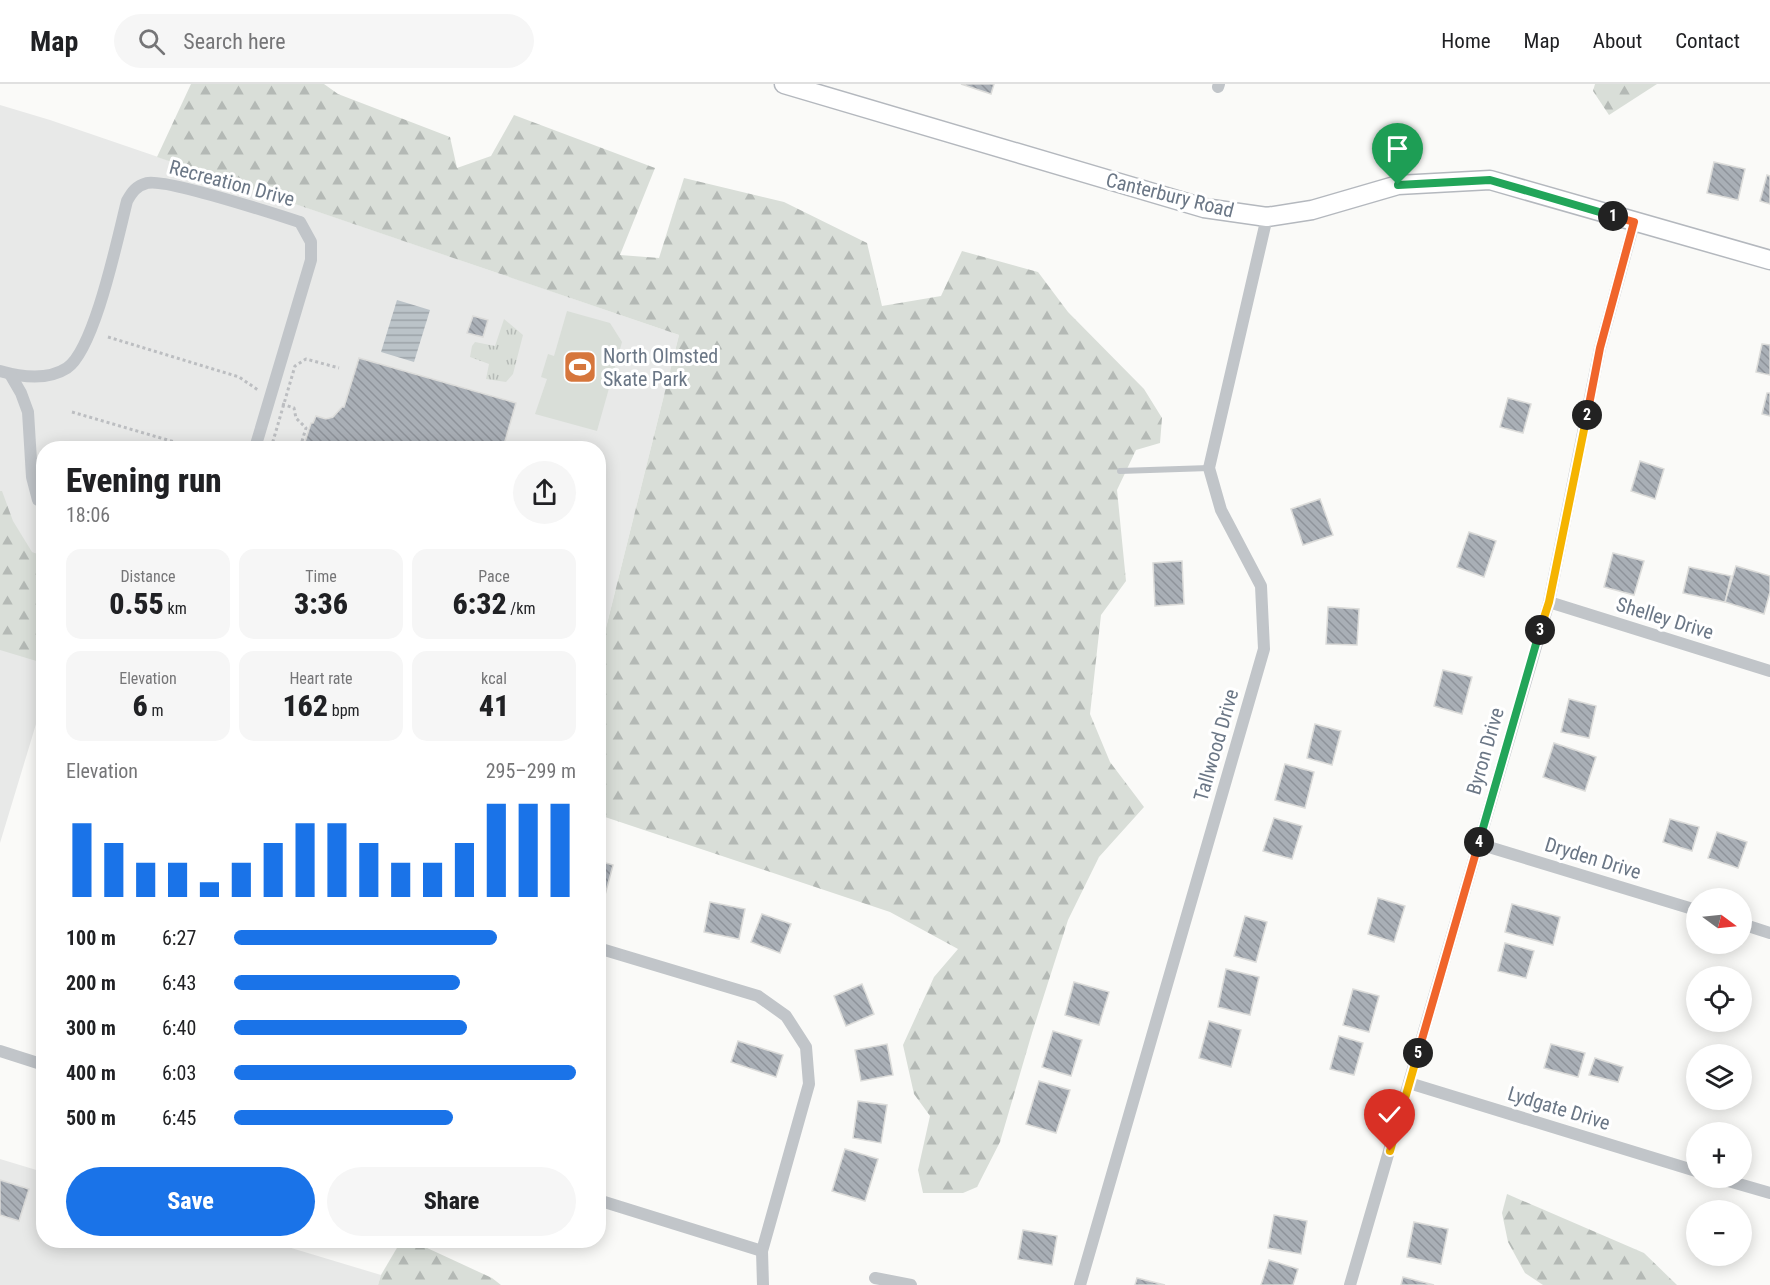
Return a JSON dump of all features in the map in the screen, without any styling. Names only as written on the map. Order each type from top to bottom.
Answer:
[{"type":"street","name":"Canterbury Road","points":[[784,84],[1204,208],[1267,217],[1312,210],[1398,185],[1490,180],[1770,260]]},
{"type":"street","name":"Recreation Drive","points":[[5,372],[23,378],[55,374],[68,367],[81,351],[98,310],[127,201],[134,189],[149,182],[171,185],[300,222],[311,242],[311,260],[257,441]]},
{"type":"street","name":"Tallwood Drive","points":[[1080,1285],[1264,648],[1261,586],[1221,510],[1209,468],[1267,217]]},
{"type":"street","name":"Byron Drive","points":[[1350,1285],[1549,602],[1600,348],[1634,222]]},
{"type":"street","name":"Recreation Drive","points":[[5,372],[21,393],[28,412],[32,477],[36,492]]},
{"type":"street","name":"Shelley Drive","points":[[1549,602],[1770,671]]},
{"type":"street","name":"Dryden Drive","points":[[1479,844],[1686,907]]},
{"type":"street","points":[[1752,927],[1770,933]]},
{"type":"street","points":[[606,950],[758,996],[786,1016],[806,1047],[809,1084],[762,1251],[762,1285]]},
{"type":"street","points":[[0,1051],[36,1062]]},
{"type":"street","name":"Lydgate Drive","points":[[1409,1083],[1686,1168]]},
{"type":"street","points":[[1752,1188],[1770,1193]]},
{"type":"street","points":[[606,1202],[762,1251]]},
{"type":"street","points":[[875,1278],[911,1285]]},
{"type":"lane","points":[[1120,471],[1209,468]]},
{"type":"path","points":[[108,337],[239,377],[261,393]]},
{"type":"path","points":[[273,441],[295,366],[306,358],[339,368]]},
{"type":"path","points":[[284,405],[294,408],[296,418],[306,428],[302,441]]},
{"type":"path","points":[[72,412],[171,441]]},
{"type":"shaded area","points":[[0,105],[50,120],[679,335],[606,628],[606,441],[36,441],[36,724],[0,843]]},
{"type":"shaded area","points":[[397,300],[430,310],[414,362],[381,352]]},
{"type":"shaded area","points":[[0,1159],[36,1170],[36,1248],[291,1248],[381,1275],[378,1285],[0,1285]]},
{"type":"green space","points":[[191,84],[324,84],[338,94],[450,137],[457,168],[491,156],[514,115],[655,168],[620,255],[659,258],[684,178],[784,202],[867,243],[882,306],[941,296],[962,251],[1038,272],[1068,312],[1144,389],[1162,418],[1160,443],[1136,450],[1117,490],[1126,581],[1101,615],[1090,714],[1110,762],[1144,807],[1099,857],[1068,920],[1000,1142],[977,1187],[963,1193],[923,1193],[918,1170],[930,1116],[914,1094],[903,1045],[934,977],[958,949],[890,912],[606,817],[606,628],[679,335],[157,157]]},
{"type":"green space","points":[[1595,84],[1657,84],[1609,115],[1593,91]]},
{"type":"green space","name":"North Olmsted Skate Park","points":[[567,311],[610,323],[622,342],[597,431],[535,414],[547,379],[541,377],[548,354],[554,356]]},
{"type":"green space","points":[[504,319],[523,335],[513,374],[506,382],[486,379],[489,364],[470,357],[475,342],[495,346]]},
{"type":"green space","points":[[0,491],[2,491],[13,521],[32,552],[36,553],[36,661],[0,650]]},
{"type":"green space","points":[[1507,1194],[1644,1253],[1677,1285],[1543,1285],[1525,1273],[1508,1242],[1502,1213]]},
{"type":"green space","points":[[397,1248],[427,1248],[492,1278],[501,1285],[378,1285],[381,1275]]},
{"type":"building","points":[[961,84],[994,84],[991,94]]},
{"type":"building","points":[[1714,162],[1745,169],[1738,200],[1707,193]]},
{"type":"building","points":[[1767,175],[1770,176],[1770,204],[1760,201]]},
{"type":"building","points":[[473,316],[488,320],[483,337],[467,333]]},
{"type":"building","points":[[1762,344],[1770,345],[1770,375],[1756,372]]},
{"type":"building","points":[[359,358],[516,403],[505,441],[305,441],[311,423],[316,416],[326,419],[333,417],[344,407]]},
{"type":"building","points":[[1767,393],[1770,393],[1770,416],[1762,414]]},
{"type":"building","points":[[1508,398],[1531,404],[1523,433],[1500,427]]},
{"type":"building","points":[[1640,461],[1664,469],[1655,499],[1631,491]]},
{"type":"building","points":[[1320,499],[1333,535],[1303,545],[1291,509]]},
{"type":"building","points":[[1469,532],[1496,541],[1484,577],[1457,567]]},
{"type":"building","points":[[1613,553],[1644,561],[1634,595],[1604,587]]},
{"type":"building","points":[[1182,561],[1184,604],[1155,606],[1153,563]]},
{"type":"building","points":[[1736,566],[1770,576],[1770,592],[1764,614],[1725,602]]},
{"type":"building","points":[[1689,567],[1731,576],[1725,602],[1683,593]]},
{"type":"building","points":[[1328,607],[1359,609],[1357,645],[1326,644]]},
{"type":"building","points":[[1443,670],[1472,677],[1462,714],[1434,706]]},
{"type":"building","points":[[1569,699],[1596,706],[1589,738],[1561,732]]},
{"type":"building","points":[[1315,724],[1341,731],[1332,765],[1307,758]]},
{"type":"building","points":[[1554,743],[1596,757],[1585,791],[1543,777]]},
{"type":"building","points":[[1285,764],[1314,772],[1305,808],[1275,800]]},
{"type":"building","points":[[1274,818],[1302,826],[1292,859],[1263,851]]},
{"type":"building","points":[[1670,819],[1699,827],[1692,851],[1663,842]]},
{"type":"building","points":[[1717,832],[1747,842],[1738,868],[1708,858]]},
{"type":"building","points":[[606,863],[613,865],[606,891]]},
{"type":"building","points":[[1378,898],[1405,906],[1394,942],[1368,934]]},
{"type":"building","points":[[710,902],[745,909],[739,939],[704,932]]},
{"type":"building","points":[[1512,904],[1560,917],[1553,945],[1505,932]]},
{"type":"building","points":[[762,914],[791,924],[780,953],[751,942]]},
{"type":"building","points":[[1245,916],[1267,922],[1256,962],[1234,956]]},
{"type":"building","points":[[1505,943],[1534,951],[1526,978],[1498,971]]},
{"type":"building","points":[[1226,969],[1259,977],[1250,1015],[1218,1007]]},
{"type":"building","points":[[1074,982],[1109,992],[1099,1025],[1065,1015]]},
{"type":"building","points":[[862,984],[874,1014],[846,1026],[834,996]]},
{"type":"building","points":[[1353,989],[1379,996],[1369,1032],[1343,1025]]},
{"type":"building","points":[[1209,1021],[1241,1030],[1231,1067],[1199,1058]]},
{"type":"building","points":[[1053,1031],[1082,1040],[1071,1076],[1042,1067]]},
{"type":"building","points":[[1339,1036],[1363,1043],[1354,1075],[1330,1069]]},
{"type":"building","points":[[738,1041],[783,1055],[776,1077],[731,1062]]},
{"type":"building","points":[[887,1044],[893,1075],[861,1081],[855,1050]]},
{"type":"building","points":[[1551,1044],[1585,1053],[1578,1077],[1544,1068]]},
{"type":"building","points":[[1595,1058],[1623,1067],[1618,1082],[1589,1075]]},
{"type":"building","points":[[1039,1081],[1070,1090],[1056,1133],[1026,1124]]},
{"type":"building","points":[[858,1101],[887,1105],[881,1143],[853,1138]]},
{"type":"building","points":[[845,1149],[878,1159],[865,1201],[832,1191]]},
{"type":"building","points":[[0,1180],[29,1189],[19,1221],[0,1215]]},
{"type":"building","points":[[1274,1215],[1307,1221],[1301,1254],[1268,1248]]},
{"type":"building","points":[[1414,1222],[1448,1229],[1441,1264],[1407,1257]]},
{"type":"building","points":[[1023,1230],[1057,1236],[1052,1265],[1018,1259]]},
{"type":"building","points":[[1269,1260],[1298,1269],[1293,1285],[1261,1285]]},
{"type":"building","points":[[1403,1277],[1434,1285],[1401,1285]]},
{"type":"building","points":[[1137,1278],[1165,1285],[1135,1285]]},
{"type":"place","name":"North Olmsted Skate Park","points":[[580,367]]},
{"type":"route","points":[[1390,1151],[1549,602],[1600,348],[1634,222],[1490,180],[1398,185]]}]
